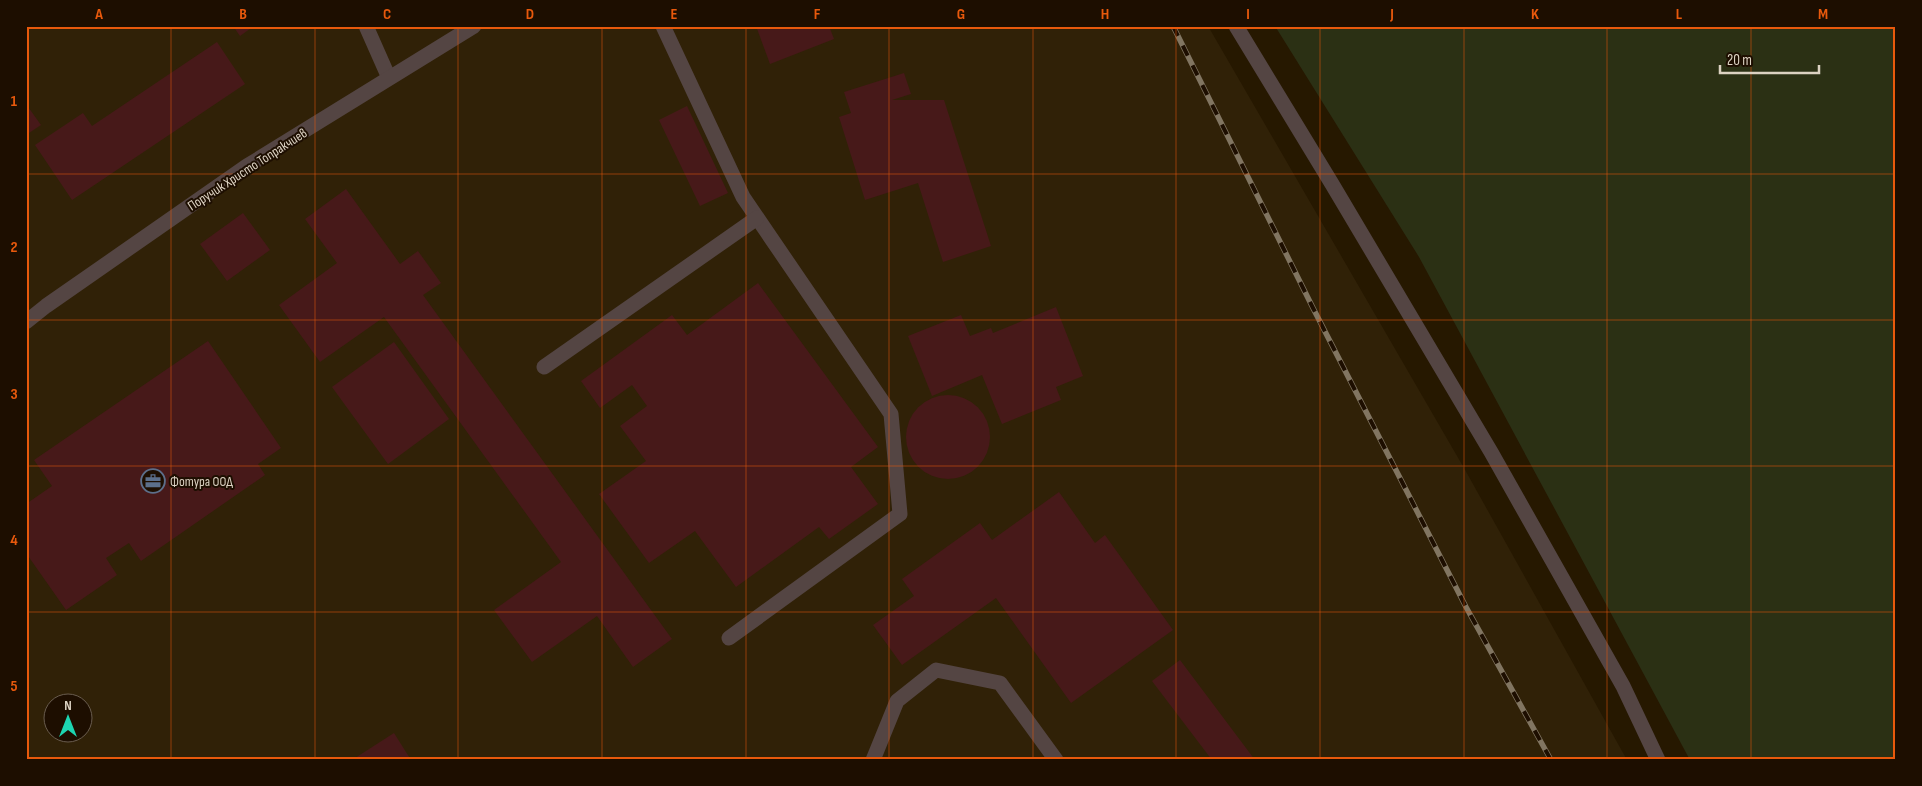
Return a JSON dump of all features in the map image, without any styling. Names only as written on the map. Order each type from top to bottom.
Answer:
[{"type":"street","points":[[366,26],[389,78]]},
{"type":"street","name":"Поручик Христо Топракчиев","points":[[26,322],[46,306],[247,166],[474,26]]},
{"type":"street","points":[[663,26],[743,197],[891,414],[900,514],[729,638]]},
{"type":"street","points":[[1236,26],[1491,452],[1623,686],[1658,760]]},
{"type":"street","points":[[544,367],[757,218]]},
{"type":"street","points":[[873,760],[897,701],[936,670],[1000,683],[1056,760]]},
{"type":"shaded area","points":[[26,26],[1208,26],[1464,468],[1627,760],[26,760]]},
{"type":"green space","points":[[1275,26],[1896,26],[1896,760],[1690,760],[1419,257]]},
{"type":"building","points":[[233,26],[254,26],[240,36]]},
{"type":"building","points":[[756,26],[829,26],[834,39],[770,64]]},
{"type":"building","points":[[217,42],[245,84],[72,200],[35,145],[83,113],[92,126]]},
{"type":"building","points":[[904,73],[911,94],[892,100],[944,100],[991,246],[943,262],[918,183],[865,200],[839,117],[851,113],[844,92]]},
{"type":"building","points":[[26,104],[41,125],[26,135]]},
{"type":"building","points":[[687,106],[728,193],[700,206],[659,120]]},
{"type":"building","points":[[346,189],[400,264],[418,251],[441,283],[423,295],[672,639],[633,667],[597,616],[532,662],[494,610],[561,562],[384,317],[320,362],[279,305],[337,263],[305,219]]},
{"type":"building","points":[[243,213],[270,250],[227,281],[200,244]]},
{"type":"building","points":[[758,283],[878,447],[851,467],[878,504],[829,539],[819,527],[736,587],[695,531],[649,563],[599,494],[646,461],[620,426],[647,406],[632,385],[600,408],[581,381],[672,315],[687,335]]},
{"type":"building","points":[[1056,307],[1083,376],[1056,387],[1061,400],[1002,424],[982,375],[932,396],[908,336],[961,315],[970,336],[991,328],[993,333]]},
{"type":"building","name":"Фотура ООД","points":[[208,341],[281,448],[258,464],[265,475],[141,561],[129,543],[106,558],[117,575],[66,610],[26,553],[26,504],[52,486],[34,460]]},
{"type":"building","points":[[394,342],[449,419],[388,464],[332,387]]},
{"type":"building","points":[[948,395],[971,402],[983,414],[990,437],[983,460],[971,472],[948,479],[925,472],[913,460],[906,437],[913,414],[925,402]]},
{"type":"building","points":[[1059,492],[1095,543],[1105,535],[1173,630],[1071,703],[996,598],[902,665],[873,625],[914,596],[902,579],[980,523],[992,540]]},
{"type":"building","points":[[1180,660],[1255,760],[1212,760],[1152,681]]},
{"type":"building","points":[[394,733],[411,760],[352,760]]},
{"type":"railway","points":[[1173,26],[1313,308],[1466,607],[1551,760]]},
{"type":"place","name":"Фотура ООД","points":[[153,481]]}]
